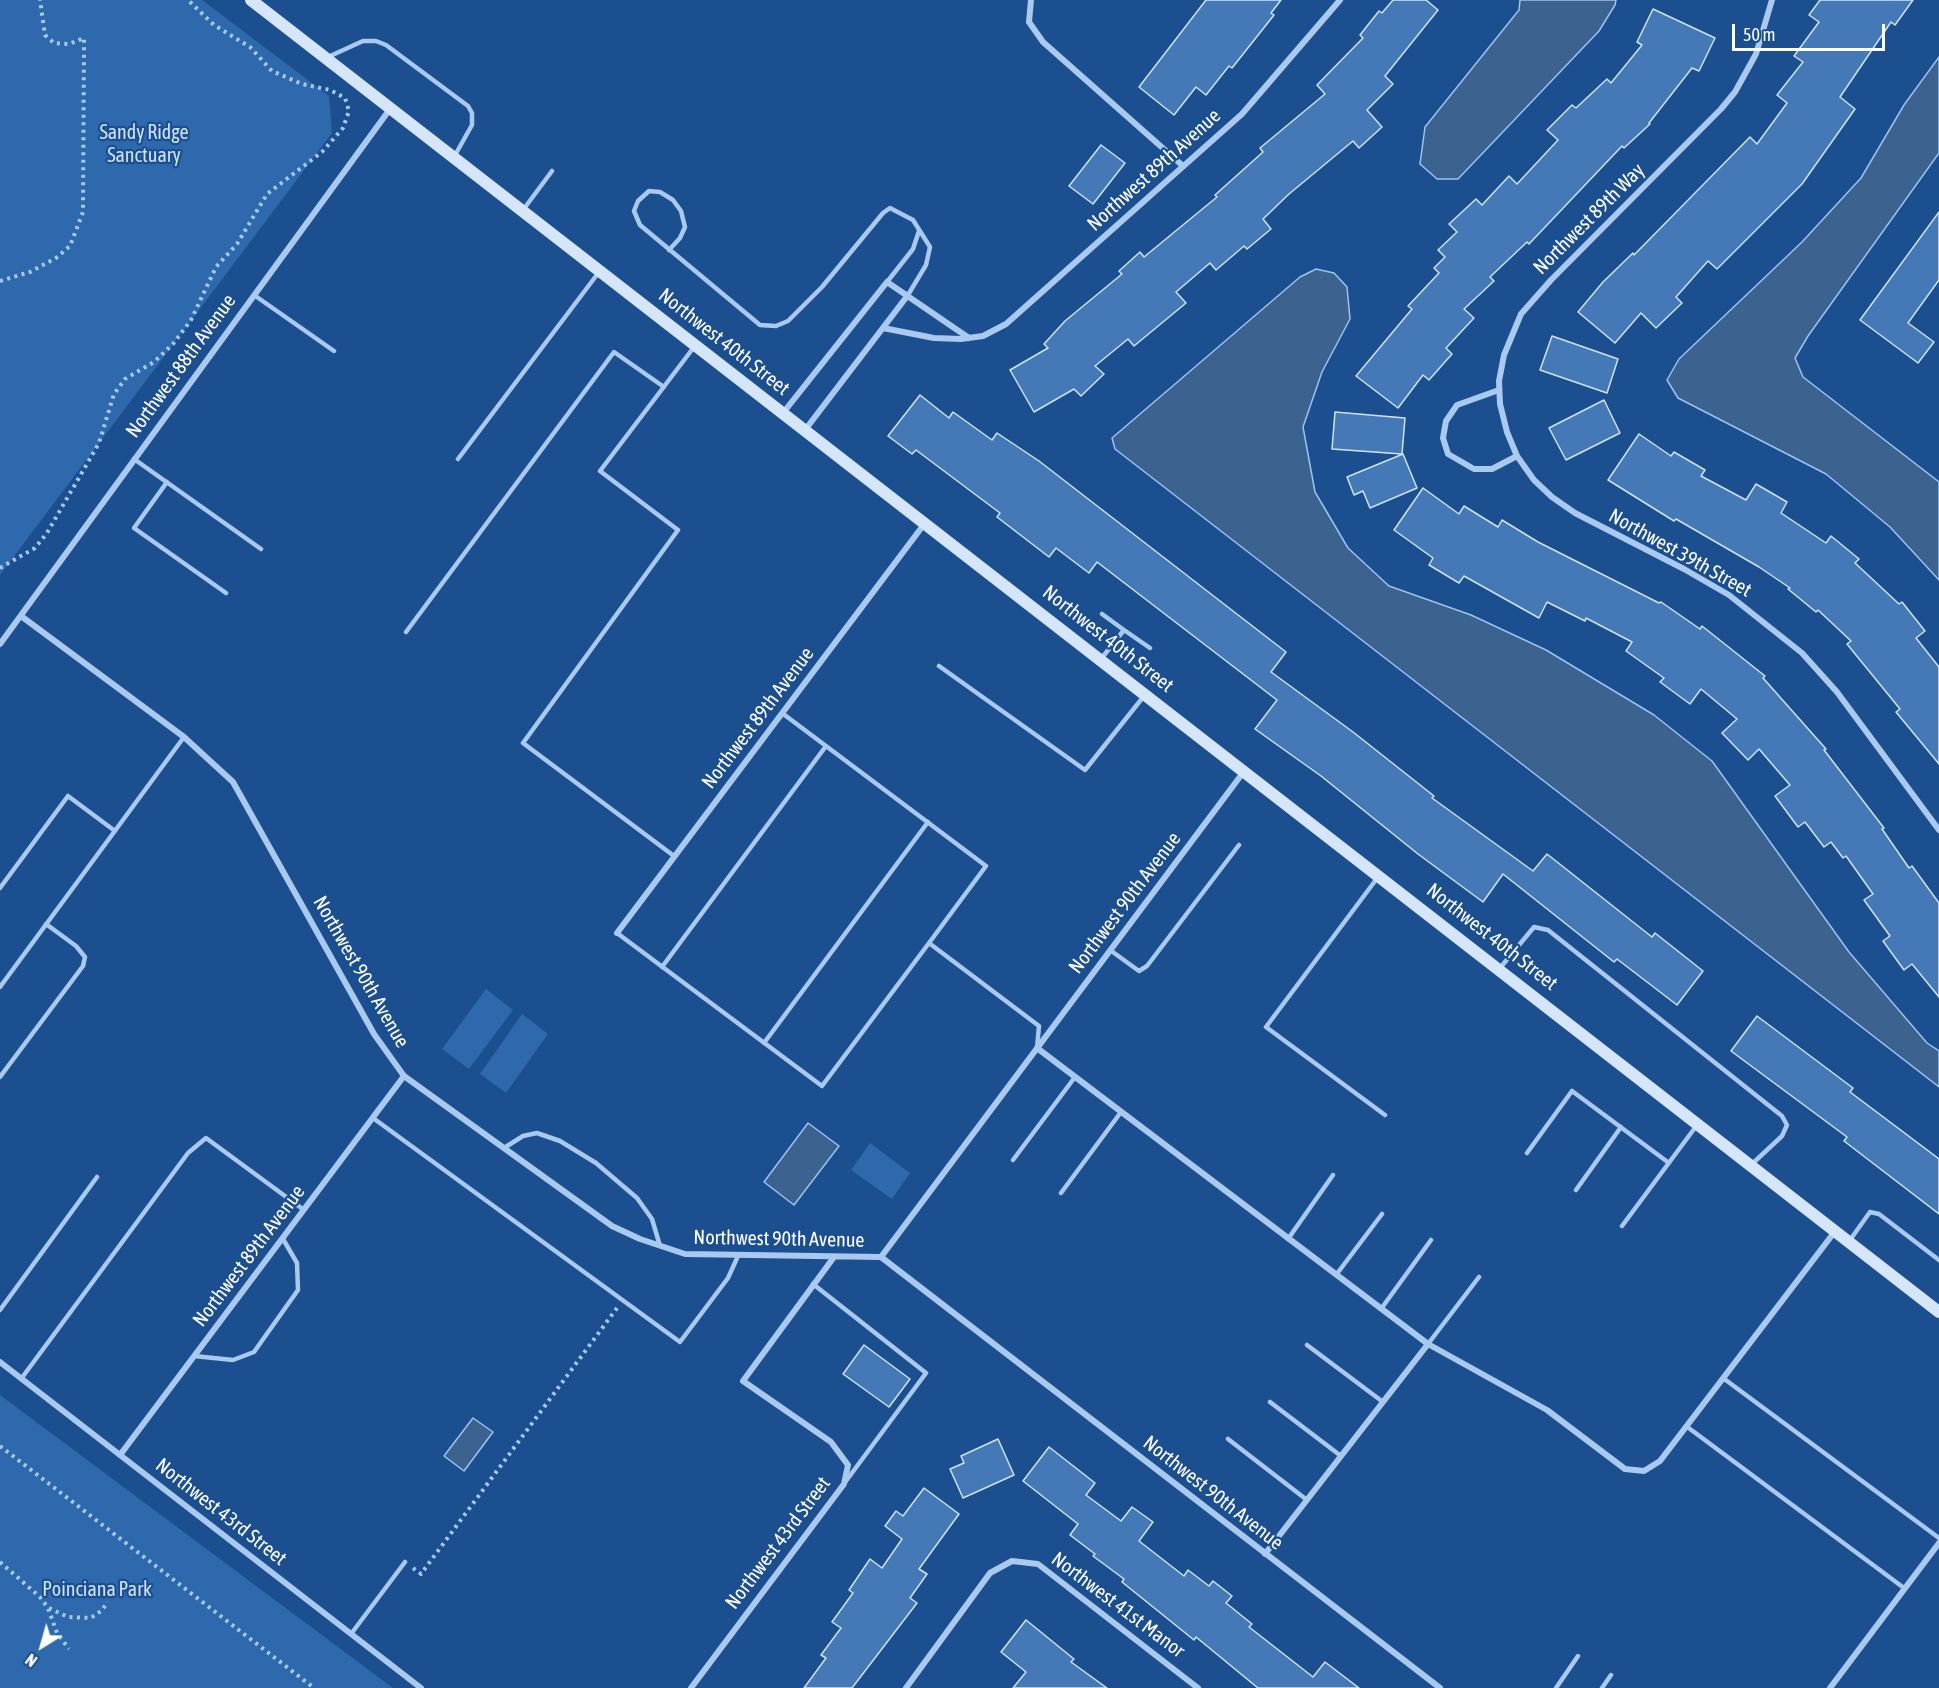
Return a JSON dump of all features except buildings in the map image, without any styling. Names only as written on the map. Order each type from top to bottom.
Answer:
[{"type":"street","name":"Northwest 40th Street","points":[[251,0],[1850,1240],[1939,1312]]},
{"type":"street","points":[[1031,0],[1029,22],[1043,42],[1061,61],[1183,166]]},
{"type":"street","name":"Northwest 89th Avenue","points":[[883,328],[934,338],[969,338],[983,336],[1006,324],[1242,114],[1340,0]]},
{"type":"street","name":"Northwest 89th Way","points":[[1534,480],[1517,456],[1507,432],[1499,390],[1504,355],[1521,314],[1551,280],[1704,129],[1728,101],[1756,54],[1772,0]]},
{"type":"street","name":"Northwest 88th Avenue","points":[[0,644],[390,109]]},
{"type":"street","points":[[783,413],[887,282],[969,338]]},
{"type":"street","points":[[804,430],[908,295]]},
{"type":"street","points":[[1499,390],[1457,405],[1446,421],[1443,438],[1448,454],[1474,469],[1492,469],[1517,456]]},
{"type":"street","name":"Northwest 39th Street","points":[[1534,480],[1575,513],[1729,595],[1802,653],[1837,692],[1939,830]]},
{"type":"street","name":"Northwest 89th Avenue","points":[[616,933],[925,523]]},
{"type":"street","name":"Northwest 90th Avenue","points":[[21,616],[184,737],[233,782],[261,827],[374,1034],[404,1076],[612,1226],[660,1246],[684,1254],[881,1257],[1440,1688]]},
{"type":"street","name":"Northwest 90th Avenue","points":[[881,1257],[1245,770]]},
{"type":"street","points":[[1037,1048],[1428,1344],[1547,1410],[1625,1469],[1644,1471],[1660,1461],[1836,1230]]},
{"type":"street","name":"Northwest 89th Avenue","points":[[120,1455],[404,1076]]},
{"type":"street","points":[[813,1284],[834,1257]]},
{"type":"street","name":"Northwest 43rd Street","points":[[691,1688],[844,1484],[848,1465],[831,1442],[743,1381],[813,1284]]},
{"type":"street","points":[[1265,1554],[1428,1344]]},
{"type":"street","name":"Northwest 43rd Street","points":[[0,1362],[421,1688]]},
{"type":"street","points":[[1830,1688],[1939,1543]]},
{"type":"street","name":"Northwest 41st Manor","points":[[906,1688],[990,1573],[1012,1561],[1038,1564],[1198,1688]]},
{"type":"lane","points":[[326,58],[363,41],[376,41],[386,45],[468,106],[472,113],[472,125],[454,157]]},
{"type":"lane","points":[[523,210],[552,171]]},
{"type":"lane","points":[[669,250],[685,227],[681,211],[673,200],[660,192],[649,191],[638,201],[634,211],[640,225],[669,250],[760,325],[776,326],[788,321],[822,287],[883,213],[890,208],[899,210],[913,220],[930,247],[926,265],[908,295]]},
{"type":"lane","points":[[887,282],[913,249],[919,231]]},
{"type":"lane","points":[[458,459],[601,270]]},
{"type":"lane","points":[[254,295],[334,351]]},
{"type":"lane","points":[[674,856],[524,743],[678,530],[600,471],[696,345]]},
{"type":"lane","points":[[406,632],[614,352],[664,387]]},
{"type":"lane","points":[[134,459],[261,549]]},
{"type":"lane","points":[[167,482],[134,528],[226,593]]},
{"type":"lane","points":[[1102,614],[1150,648]]},
{"type":"lane","points":[[1101,659],[1124,630]]},
{"type":"lane","points":[[939,666],[1085,770],[1146,693]]},
{"type":"lane","points":[[616,933],[822,1086],[986,866],[782,713]]},
{"type":"lane","points":[[0,987],[184,737]]},
{"type":"lane","points":[[662,967],[826,746]]},
{"type":"lane","points":[[0,888],[68,796],[115,831]]},
{"type":"lane","points":[[764,1043],[928,822]]},
{"type":"lane","points":[[1110,950],[1139,971],[1148,966],[1239,845]]},
{"type":"lane","points":[[1380,875],[1266,1027],[1385,1115]]},
{"type":"lane","points":[[0,1077],[83,966],[85,957],[76,946],[46,924]]},
{"type":"lane","points":[[1500,968],[1533,927],[1548,930],[1782,1116],[1787,1125],[1782,1136],[1752,1164]]},
{"type":"lane","points":[[929,943],[1039,1026],[1037,1048]]},
{"type":"lane","points":[[1012,1160],[1075,1077]]},
{"type":"lane","points":[[1527,1154],[1572,1091],[1669,1163]]},
{"type":"lane","points":[[1060,1193],[1121,1112]]},
{"type":"lane","points":[[373,1119],[680,1342],[728,1278],[738,1256]]},
{"type":"lane","points":[[1622,1227],[1699,1123]]},
{"type":"lane","points":[[1576,1190],[1621,1127]]},
{"type":"lane","points":[[504,1148],[523,1136],[537,1133],[560,1141],[596,1163],[637,1198],[652,1219],[660,1246]]},
{"type":"lane","points":[[21,1379],[188,1153],[206,1138],[304,1210]]},
{"type":"lane","points":[[1288,1239],[1333,1175]]},
{"type":"lane","points":[[0,1310],[97,1177]]},
{"type":"lane","points":[[1850,1240],[1870,1212],[1879,1214],[1939,1260]]},
{"type":"lane","points":[[1336,1275],[1383,1214]]},
{"type":"lane","points":[[194,1356],[233,1360],[254,1352],[298,1290],[297,1263],[283,1239]]},
{"type":"lane","points":[[1381,1309],[1431,1240]]},
{"type":"lane","points":[[1428,1344],[1479,1277]]},
{"type":"lane","points":[[813,1284],[926,1373],[844,1484]]},
{"type":"lane","points":[[1306,1345],[1383,1402]]},
{"type":"lane","points":[[1723,1378],[1939,1538]]},
{"type":"lane","points":[[1270,1402],[1341,1456]]},
{"type":"lane","points":[[1686,1426],[1905,1587]]},
{"type":"lane","points":[[1228,1439],[1307,1500]]},
{"type":"lane","points":[[351,1634],[405,1562]]},
{"type":"lane","points":[[1556,1688],[1578,1656]]},
{"type":"lane","points":[[1602,1688],[1611,1675]]},
{"type":"path","points":[[0,281],[30,272],[56,258],[70,246],[83,212],[84,38],[69,44],[54,43],[45,35],[40,0]]},
{"type":"path","points":[[0,568],[35,548],[47,533],[99,443],[114,394],[125,379],[154,362],[173,345],[191,320],[216,267],[237,244],[267,194],[322,152],[343,128],[349,111],[345,98],[330,90],[302,84],[272,71],[250,47],[214,25],[188,0]]},
{"type":"path","points":[[405,1562],[421,1574],[622,1300]]},
{"type":"path","points":[[0,1446],[314,1688]]},
{"type":"path","points":[[0,1562],[40,1597],[48,1608],[57,1633],[69,1649]]},
{"type":"path","points":[[48,1608],[68,1617],[91,1618],[108,1602]]},
{"type":"green space","name":"Sandy Ridge Sanctuary","points":[[0,0],[202,0],[329,96],[332,133],[0,575]]},
{"type":"green space","points":[[486,989],[513,1010],[469,1069],[442,1049]]},
{"type":"green space","points":[[522,1014],[548,1034],[506,1093],[480,1074]]},
{"type":"green space","points":[[870,1143],[910,1173],[892,1199],[851,1170]]},
{"type":"green space","name":"Poinciana Park","points":[[0,1395],[393,1688],[0,1688]]},
{"type":"shaded area","points":[[1520,0],[1616,0],[1599,31],[1458,179],[1437,179],[1420,164],[1425,127],[1519,10]]},
{"type":"shaded area","points":[[1939,57],[1939,153],[1808,336],[1795,358],[1803,377],[1939,482],[1939,580],[1890,527],[1826,474],[1678,398],[1667,380],[1679,359],[1802,242],[1861,178],[1904,105]]},
{"type":"shaded area","points":[[1316,269],[1334,273],[1347,287],[1350,319],[1322,372],[1303,427],[1315,492],[1348,548],[1389,586],[1471,615],[1546,650],[1654,715],[1712,761],[1849,952],[1927,1043],[1939,1051],[1939,1087],[1115,449],[1112,438],[1300,277]]},
{"type":"shaded area","points":[[808,1123],[839,1146],[794,1205],[764,1182]]},
{"type":"shaded area","points":[[473,1418],[493,1432],[464,1471],[444,1456]]}]
